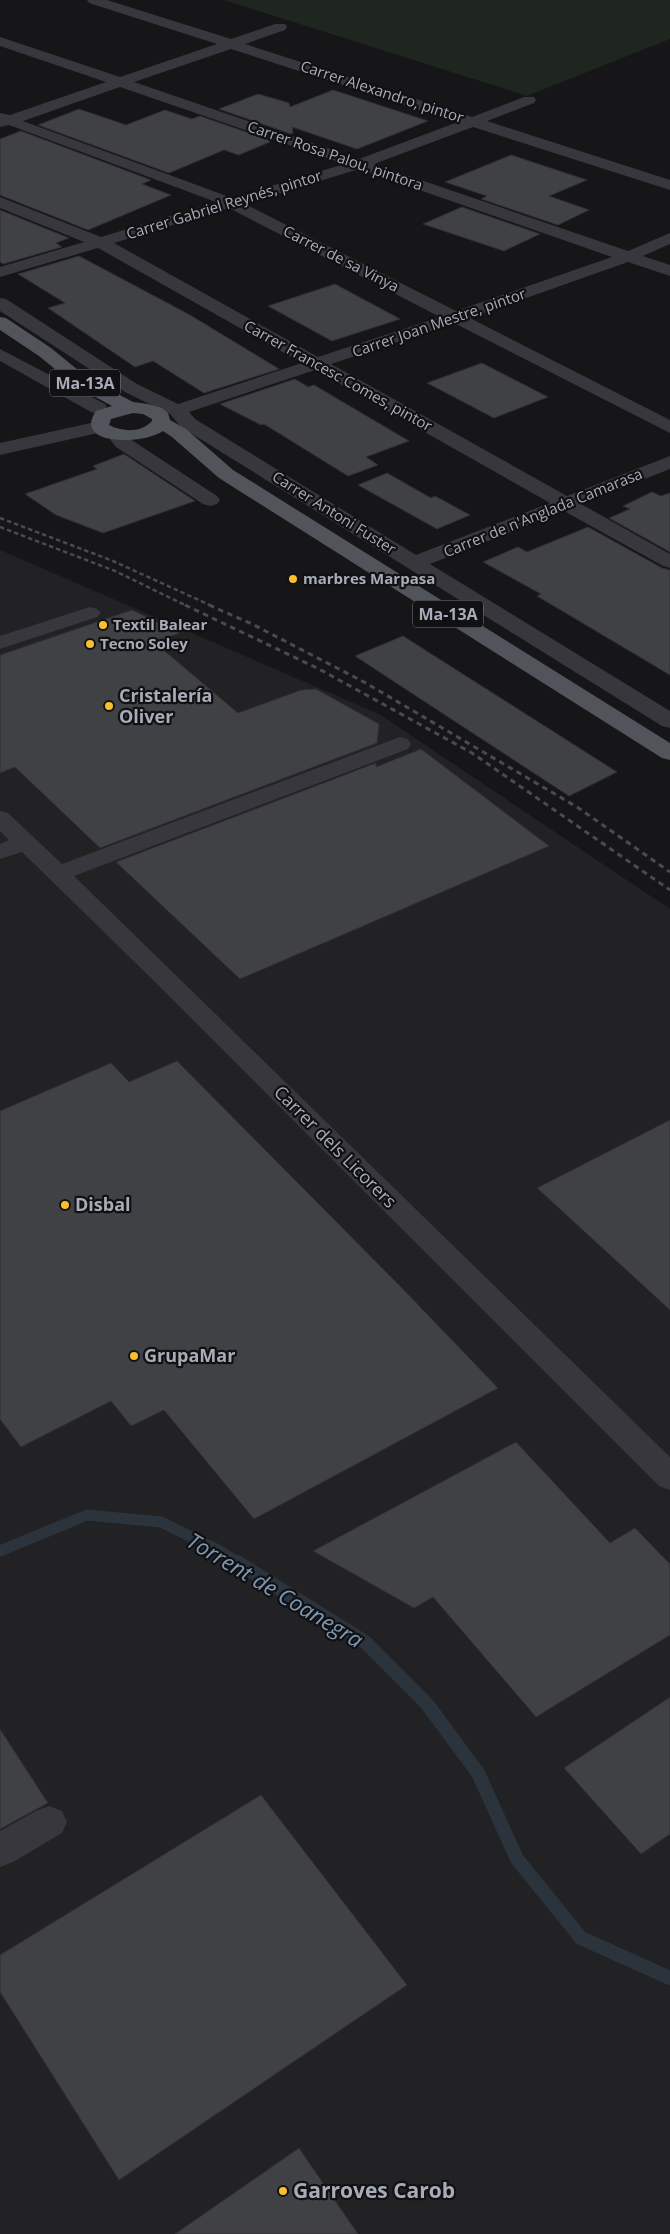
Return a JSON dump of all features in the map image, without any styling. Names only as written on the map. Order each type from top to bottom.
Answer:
[{"type":"main road","name":"Ma-13A","points":[[0,322],[45,352],[84,382],[130,408],[144,409],[158,414],[161,417],[161,422],[179,433],[226,474],[670,753]]},
{"type":"main road","name":"Ma-13A","points":[[45,352],[73,386],[109,424],[226,474]]},
{"type":"main road","name":"Ma-13A","points":[[109,424],[130,408]]},
{"type":"main road","points":[[109,424],[152,431],[161,422]]},
{"type":"street","name":"Carrer Alexandro, pintor","points":[[94,0],[670,185]]},
{"type":"street","points":[[3,120],[280,27]]},
{"type":"street","name":"Carrer Rosa Palou, pintora","points":[[0,41],[670,270]]},
{"type":"street","name":"Carrer Gabriel Reynés, pintor","points":[[0,272],[361,164],[529,100]]},
{"type":"street","name":"Carrer de sa Vinya","points":[[3,120],[229,202],[670,427]]},
{"type":"street","name":"Carrer Francesc Comes, pintor","points":[[0,202],[102,243],[670,562]]},
{"type":"street","name":"Carrer Joan Mestre, pintor","points":[[177,410],[456,317],[630,256],[670,238]]},
{"type":"street","name":"Carrer Antoni Fuster","points":[[0,303],[131,388],[177,410],[188,423],[670,720]]},
{"type":"street","points":[[0,354],[109,424],[122,443],[210,500]]},
{"type":"street","points":[[0,449],[109,424]]},
{"type":"street","name":"Carrer de n'Anglada Camarasa","points":[[416,563],[670,462]]},
{"type":"street","points":[[0,643],[90,613]]},
{"type":"street","points":[[57,874],[400,744]]},
{"type":"street","name":"Carrer dels Licorers","points":[[0,818],[12,847],[57,874],[160,972],[240,1054],[670,1477]]},
{"type":"street","points":[[0,1850],[50,1822]]},
{"type":"shaded area","points":[[224,0],[670,0],[670,39],[527,96]]},
{"type":"shaded area","points":[[0,550],[379,714],[670,909],[670,2234],[0,2234]]},
{"type":"building","points":[[333,90],[428,121],[357,149],[292,127],[293,133],[291,134],[219,109],[258,94],[289,103],[290,107]]},
{"type":"building","points":[[79,109],[126,125],[165,110],[192,119],[200,116],[272,141],[239,155],[224,150],[169,173],[38,125]]},
{"type":"building","points":[[21,131],[151,180],[142,184],[171,195],[88,230],[0,195],[0,139]]},
{"type":"building","points":[[511,155],[587,180],[549,196],[589,210],[558,225],[481,199],[487,196],[445,182]]},
{"type":"building","points":[[462,207],[540,234],[504,251],[423,224]]},
{"type":"building","points":[[0,210],[69,238],[56,243],[62,247],[3,264],[0,262]]},
{"type":"building","points":[[79,256],[190,315],[279,369],[204,393],[153,361],[135,367],[48,308],[65,303],[18,274]]},
{"type":"building","points":[[335,284],[400,319],[332,341],[268,306]]},
{"type":"building","points":[[482,363],[548,397],[494,418],[427,383]]},
{"type":"building","points":[[295,379],[308,387],[314,385],[409,441],[366,457],[378,465],[348,476],[264,424],[261,425],[220,404]]},
{"type":"building","points":[[124,454],[195,501],[103,533],[56,515],[25,494],[97,469],[93,466]]},
{"type":"building","points":[[387,473],[431,498],[435,496],[470,515],[437,529],[358,485]]},
{"type":"building","points":[[652,492],[661,496],[670,493],[670,552],[609,518],[630,509],[623,506]]},
{"type":"building","points":[[588,527],[662,568],[670,570],[670,675],[537,596],[541,594],[483,562],[518,547],[527,552]]},
{"type":"building","points":[[132,610],[180,633],[154,642],[238,713],[301,690],[316,689],[379,724],[377,743],[100,848],[15,767],[0,773],[0,655]]},
{"type":"building","points":[[403,636],[617,772],[569,796],[355,656]]},
{"type":"building","points":[[421,749],[549,846],[240,979],[116,862],[376,763],[376,767]]},
{"type":"building","points":[[177,1061],[401,1287],[498,1388],[254,1519],[164,1410],[131,1426],[111,1401],[21,1447],[0,1419],[0,1111],[111,1063],[129,1082]]},
{"type":"building","points":[[670,1120],[670,1310],[537,1188]]},
{"type":"building","points":[[516,1442],[610,1543],[635,1528],[670,1564],[670,1635],[536,1717],[433,1597],[414,1608],[313,1551]]},
{"type":"building","points":[[670,1697],[670,1834],[641,1854],[564,1768]]},
{"type":"building","points":[[0,1729],[48,1803],[0,1829]]},
{"type":"building","points":[[261,1795],[407,1985],[119,2180],[0,1992],[0,1955]]},
{"type":"building","name":"Garroves Carob","points":[[299,2148],[358,2234],[175,2234]]},
{"type":"waterway","name":"Torrent de Coanegra","points":[[0,1551],[87,1515],[161,1522],[218,1550],[239,1563]]},
{"type":"waterway","name":"Torrent de Coanegra","points":[[237,1562],[365,1642],[427,1704],[478,1773],[517,1859],[581,1938],[670,1978]]},
{"type":"railway","points":[[0,518],[113,561],[212,606]]},
{"type":"railway","points":[[0,527],[115,571],[187,606]]},
{"type":"railway","points":[[185,605],[319,669],[472,753],[670,890]]},
{"type":"railway","points":[[209,605],[252,624],[364,682],[577,807],[670,872]]},
{"type":"place","name":"marbres Marpasa","points":[[293,579]]},
{"type":"place","name":"Textil Balear","points":[[103,625]]},
{"type":"place","name":"Tecno Soley","points":[[90,644]]},
{"type":"place","name":"Cristalería Oliver","points":[[109,706]]},
{"type":"place","name":"Disbal","points":[[65,1205]]},
{"type":"place","name":"GrupaMar","points":[[134,1356]]},
{"type":"place","name":"Garroves Carob","points":[[283,2191]]}]
